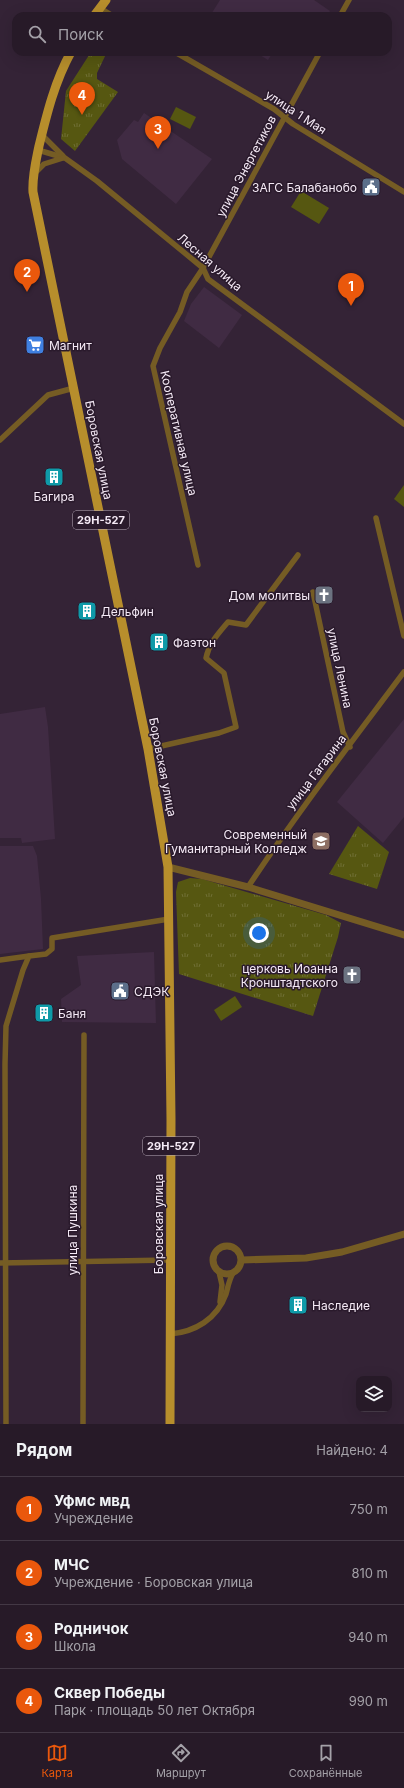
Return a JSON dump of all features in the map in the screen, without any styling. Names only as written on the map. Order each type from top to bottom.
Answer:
[{"type":"main road","points":[[97,12],[106,0]]},
{"type":"main road","name":"29Н-527","points":[[34,174],[42,134],[57,82],[70,56]]},
{"type":"main road","name":"Боровская улица","points":[[34,174],[33,192],[35,209],[74,388],[148,749],[168,867],[171,1111],[170,1424]]},
{"type":"street","points":[[342,12],[349,0]]},
{"type":"street","points":[[100,8],[106,12]]},
{"type":"street","name":"улица 1 Мая","points":[[181,56],[274,109],[284,118],[404,192]]},
{"type":"street","name":"улица Энергетиков","points":[[203,268],[318,56]]},
{"type":"street","points":[[42,134],[65,158]]},
{"type":"street","name":"Лесная улица","points":[[38,150],[65,158],[97,181],[203,268],[208,279],[404,424]]},
{"type":"street","points":[[34,174],[44,164],[65,158]]},
{"type":"street","name":"Кооперативная улица","points":[[198,565],[153,366],[160,348],[180,312],[187,292],[203,268]]},
{"type":"street","points":[[0,440],[48,395],[74,388]]},
{"type":"street","points":[[376,518],[404,636]]},
{"type":"street","points":[[148,749],[219,733],[236,727],[224,673],[206,658],[208,648],[228,622],[246,625],[298,555]]},
{"type":"street","name":"улица Ленина","points":[[313,592],[342,732],[350,747]]},
{"type":"street","name":"улица Гагарина","points":[[248,887],[305,804],[350,747],[404,672]]},
{"type":"street","points":[[168,867],[248,887],[404,935]]},
{"type":"street","points":[[0,960],[46,954],[52,949],[52,938],[169,919]]},
{"type":"street","points":[[6,1424],[3,1264],[6,1026],[23,970],[29,956]]},
{"type":"street","name":"улица Пушкина","points":[[83,1424],[84,1035]]},
{"type":"street","points":[[242,1260],[306,1258],[342,1252],[404,1234]]},
{"type":"street","points":[[170,1334],[202,1325],[219,1308],[233,1273],[238,1269],[242,1260],[240,1253],[235,1248],[229,1246],[222,1247],[216,1251],[213,1257],[213,1264],[219,1272],[222,1285],[219,1308]]},
{"type":"street","points":[[3,1264],[170,1260]]},
{"type":"street","points":[[219,1272],[226,1274],[233,1273]]},
{"type":"shaded area","points":[[220,0],[314,0],[330,11],[329,12],[212,12]]},
{"type":"shaded area","points":[[262,56],[270,56],[268,60]]},
{"type":"shaded area","points":[[144,113],[212,159],[176,204],[122,159],[117,140],[134,120],[138,122]]},
{"type":"shaded area","points":[[204,287],[242,315],[219,348],[184,321],[191,304]]},
{"type":"shaded area","points":[[45,707],[48,727],[55,839],[22,843],[21,838],[0,838],[0,714]]},
{"type":"shaded area","points":[[404,719],[404,817],[383,843],[337,802]]},
{"type":"shaded area","points":[[0,846],[33,846],[37,856],[41,899],[43,949],[0,954]]},
{"type":"shaded area","points":[[154,952],[156,1023],[62,1022],[61,999],[81,985],[77,956]]},
{"type":"green space","points":[[88,56],[105,56],[97,73],[97,79],[118,92],[75,151],[61,139],[66,91]]},
{"type":"green space","points":[[176,107],[196,117],[190,129],[170,119]]},
{"type":"green space","points":[[301,191],[329,208],[319,224],[291,207]]},
{"type":"green space","points":[[404,485],[404,507],[394,499]]},
{"type":"green space","points":[[358,826],[389,852],[377,889],[329,874]]},
{"type":"green space","points":[[190,878],[202,879],[326,915],[341,923],[313,1016],[179,974],[176,892],[178,882]]},
{"type":"green space","points":[[235,996],[242,1007],[221,1021],[214,1010]]},
{"type":"place","name":"Сквер Победы","points":[[82,115]]},
{"type":"place","name":"Родничок","points":[[158,149]]},
{"type":"place","name":"ЗАГС Балабанобо","points":[[371,187]]},
{"type":"place","name":"МЧС","points":[[27,292]]},
{"type":"place","name":"Уфмс мвд","points":[[351,306]]},
{"type":"place","name":"Магнит","points":[[35,345]]},
{"type":"place","name":"Багира","points":[[54,477]]},
{"type":"place","name":"Дом молитвы","points":[[324,595]]},
{"type":"place","name":"Дельфин","points":[[87,611]]},
{"type":"place","name":"Фаэтон","points":[[159,642]]},
{"type":"place","name":"Современный Гуманитарный Колледж","points":[[321,841]]},
{"type":"place","name":"церковь Иоанна Кронштадтского","points":[[352,975]]},
{"type":"place","name":"СДЭК","points":[[120,991]]},
{"type":"place","name":"Баня","points":[[44,1013]]},
{"type":"place","name":"Наследие","points":[[298,1305]]}]
